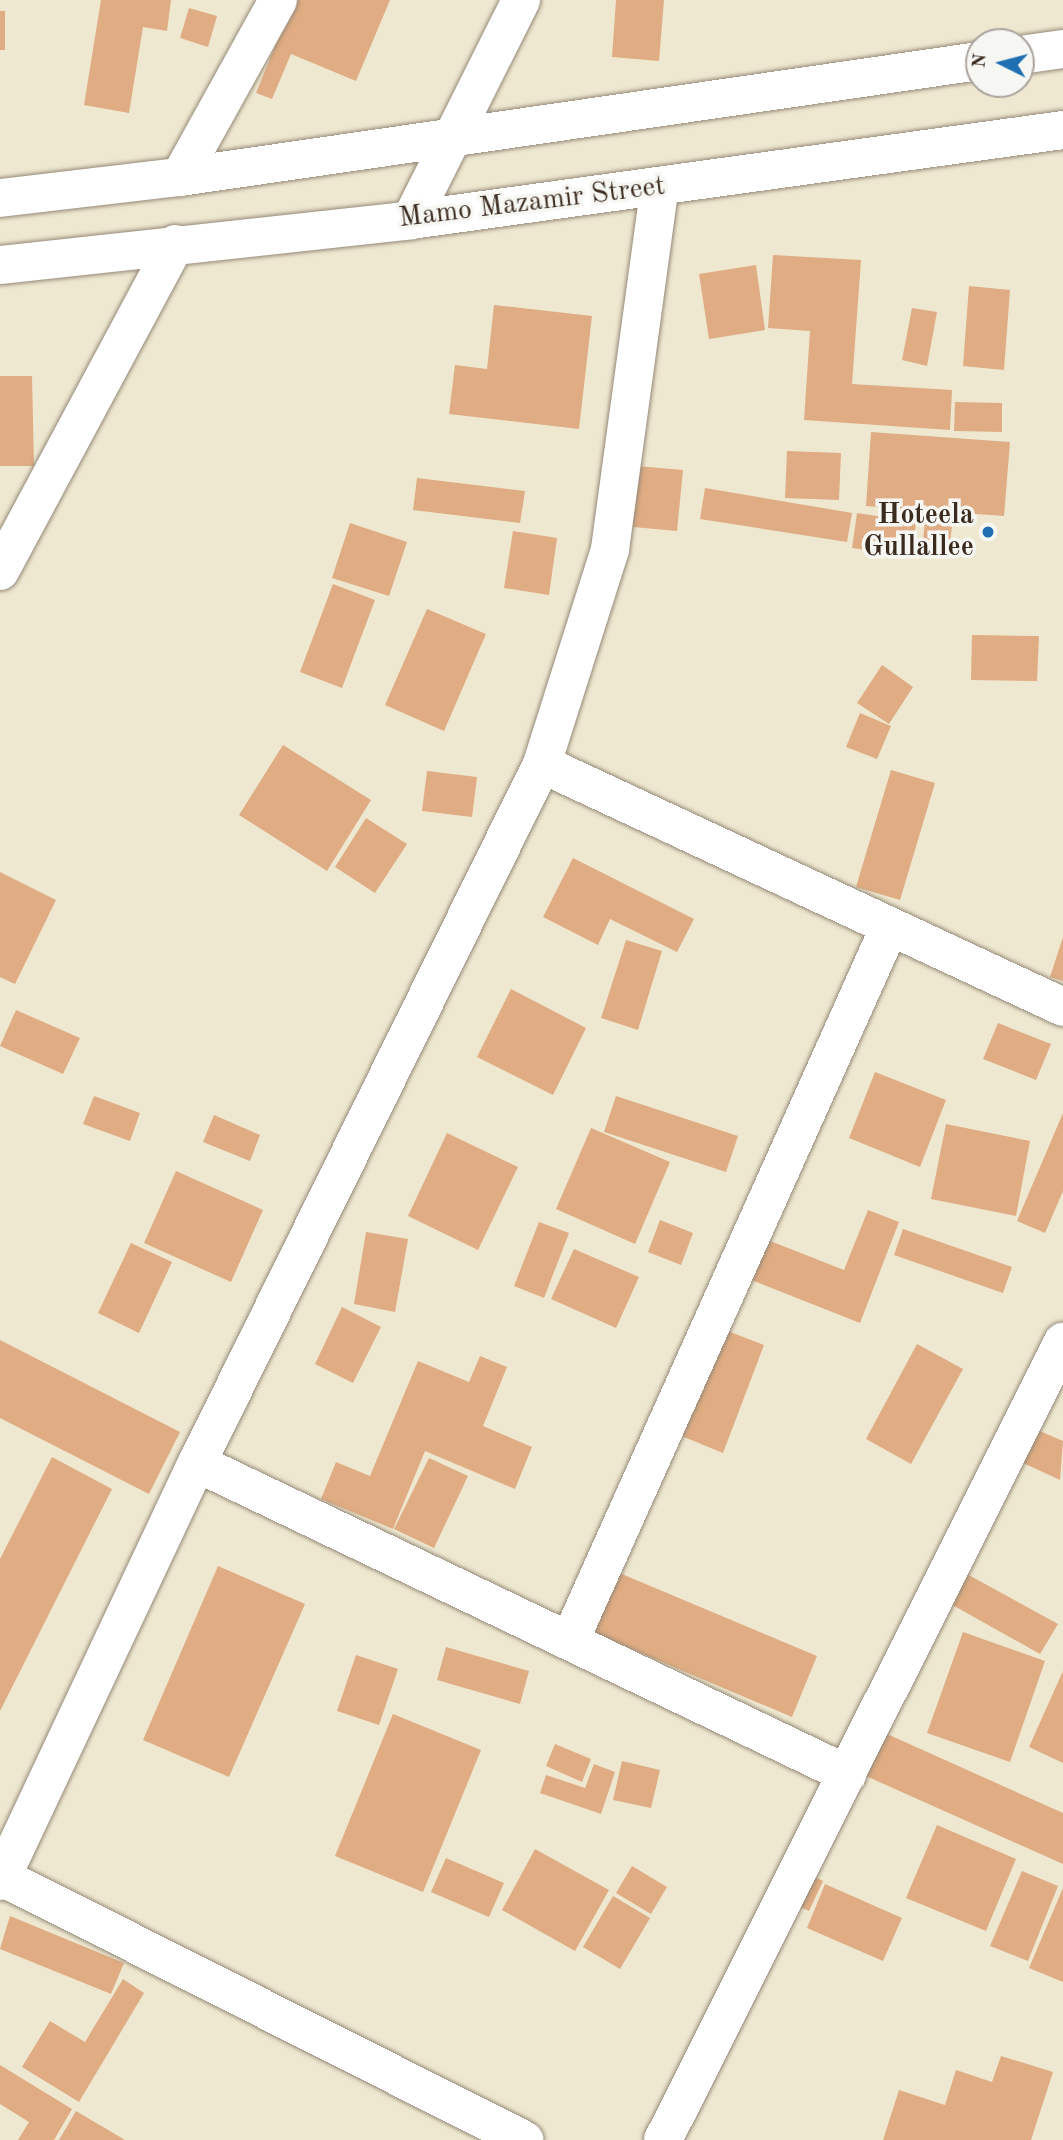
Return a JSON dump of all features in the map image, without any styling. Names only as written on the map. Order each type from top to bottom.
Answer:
[{"type":"street","points":[[180,177],[278,0]]},
{"type":"street","points":[[411,219],[521,0]]},
{"type":"street","points":[[1035,53],[1063,49]]},
{"type":"street","points":[[0,198],[180,177],[965,63]]},
{"type":"street","name":"Mamo Mazamir Street","points":[[0,265],[411,219],[1063,130]]},
{"type":"street","points":[[524,2140],[1,1879],[197,1463],[541,764],[610,549],[660,186]]},
{"type":"street","points":[[0,570],[175,244]]},
{"type":"street","points":[[541,764],[1063,1007]]},
{"type":"street","points":[[571,1638],[890,926]]},
{"type":"street","points":[[663,2140],[1063,1342]]},
{"type":"street","points":[[197,1463],[571,1638],[847,1774]]},
{"type":"building","points":[[101,0],[171,0],[167,31],[143,27],[129,113],[84,105]]},
{"type":"building","points":[[294,0],[390,0],[356,81],[291,54],[272,99],[256,93]]},
{"type":"building","points":[[616,0],[664,0],[659,61],[612,57]]},
{"type":"building","points":[[189,8],[217,16],[208,47],[180,38]]},
{"type":"building","points":[[0,11],[5,11],[5,50],[0,50]]},
{"type":"building","points":[[773,255],[861,260],[852,384],[952,390],[950,430],[804,420],[810,331],[768,328]]},
{"type":"building","points":[[756,265],[765,330],[709,339],[699,274]]},
{"type":"building","points":[[969,286],[1010,290],[1004,370],[963,366]]},
{"type":"building","points":[[494,305],[592,316],[579,429],[449,414],[455,365],[487,369]]},
{"type":"building","points":[[912,308],[937,312],[927,366],[902,360]]},
{"type":"building","points":[[0,376],[32,376],[34,466],[0,466]]},
{"type":"building","points":[[955,402],[1002,403],[1002,432],[954,431]]},
{"type":"building","points":[[871,432],[1010,442],[1004,516],[866,506]]},
{"type":"building","points":[[787,451],[841,453],[839,500],[785,498]]},
{"type":"building","points":[[637,466],[683,470],[677,531],[633,527]]},
{"type":"building","points":[[417,478],[525,491],[520,523],[413,510]]},
{"type":"building","points":[[705,488],[852,513],[847,542],[700,519]]},
{"type":"building","points":[[926,512],[953,515],[949,554],[922,550]]},
{"type":"building","points":[[857,513],[916,522],[912,556],[852,548]]},
{"type":"building","points":[[350,523],[407,542],[389,596],[332,578]]},
{"type":"building","points":[[513,531],[557,538],[549,595],[504,588]]},
{"type":"building","points":[[333,584],[375,600],[342,688],[300,672]]},
{"type":"building","points":[[427,609],[486,634],[444,731],[385,705]]},
{"type":"building","points":[[972,635],[1039,636],[1037,681],[971,680]]},
{"type":"building","points":[[882,665],[913,687],[889,724],[857,703]]},
{"type":"building","points":[[860,713],[891,726],[877,759],[846,747]]},
{"type":"building","points":[[283,745],[371,800],[327,871],[239,815]]},
{"type":"building","points":[[891,770],[935,783],[900,900],[856,887]]},
{"type":"building","points":[[427,771],[477,777],[472,817],[422,811]]},
{"type":"building","points":[[366,818],[407,844],[375,893],[335,867]]},
{"type":"building","points":[[573,858],[694,919],[677,952],[610,919],[598,945],[543,917]]},
{"type":"building","points":[[0,872],[56,900],[15,984],[0,977]]},
{"type":"building","points":[[1063,937],[1063,981],[1050,977]]},
{"type":"building","points":[[626,940],[662,951],[638,1030],[601,1018]]},
{"type":"building","points":[[511,989],[586,1028],[553,1095],[477,1057]]},
{"type":"building","points":[[16,1010],[80,1038],[63,1074],[0,1046]]},
{"type":"building","points":[[998,1023],[1051,1044],[1036,1080],[983,1059]]},
{"type":"building","points":[[875,1072],[946,1100],[920,1167],[849,1138]]},
{"type":"building","points":[[94,1096],[140,1113],[130,1141],[83,1124]]},
{"type":"building","points":[[616,1096],[738,1136],[726,1172],[604,1132]]},
{"type":"building","points":[[1063,1113],[1063,1191],[1045,1233],[1017,1221]]},
{"type":"building","points":[[214,1115],[260,1135],[250,1161],[203,1142]]},
{"type":"building","points":[[946,1124],[1030,1141],[1016,1216],[931,1199]]},
{"type":"building","points":[[591,1128],[670,1162],[635,1244],[556,1209]]},
{"type":"building","points":[[447,1133],[518,1167],[478,1250],[408,1216]]},
{"type":"building","points":[[176,1171],[263,1210],[231,1282],[144,1243]]},
{"type":"building","points":[[868,1210],[899,1222],[860,1323],[744,1277],[760,1237],[844,1270]]},
{"type":"building","points":[[660,1220],[693,1233],[681,1265],[648,1252]]},
{"type":"building","points":[[539,1222],[569,1233],[544,1298],[514,1286]]},
{"type":"building","points":[[903,1229],[1012,1267],[1003,1293],[894,1255]]},
{"type":"building","points":[[366,1232],[408,1239],[395,1312],[354,1304]]},
{"type":"building","points":[[131,1243],[172,1262],[139,1333],[98,1313]]},
{"type":"building","points":[[574,1249],[639,1277],[616,1328],[551,1299]]},
{"type":"building","points":[[342,1307],[381,1327],[353,1383],[315,1364]]},
{"type":"building","points":[[720,1328],[764,1345],[723,1453],[679,1435]]},
{"type":"building","points":[[0,1340],[180,1432],[149,1494],[0,1418]]},
{"type":"building","points":[[917,1344],[963,1369],[911,1464],[866,1439]]},
{"type":"building","points":[[480,1356],[507,1367],[483,1426],[532,1447],[515,1489],[425,1451],[393,1529],[321,1499],[336,1462],[370,1476],[418,1361],[469,1382]]},
{"type":"building","points":[[1026,1425],[1063,1441],[1060,1480],[1012,1458]]},
{"type":"building","points":[[52,1457],[112,1489],[0,1711],[0,1559]]},
{"type":"building","points":[[429,1458],[468,1476],[434,1548],[394,1529]]},
{"type":"building","points":[[218,1566],[305,1604],[229,1777],[143,1740]]},
{"type":"building","points":[[956,1568],[1058,1624],[1040,1654],[940,1598]]},
{"type":"building","points":[[617,1572],[817,1656],[792,1717],[591,1632]]},
{"type":"building","points":[[963,1632],[1045,1661],[1010,1762],[927,1733]]},
{"type":"building","points":[[446,1647],[529,1671],[520,1704],[437,1680]]},
{"type":"building","points":[[356,1655],[398,1669],[379,1725],[337,1711]]},
{"type":"building","points":[[1063,1671],[1063,1763],[1029,1747]]},
{"type":"building","points":[[393,1714],[481,1750],[423,1892],[335,1856]]},
{"type":"building","points":[[876,1729],[1063,1813],[1063,1864],[857,1772]]},
{"type":"building","points":[[555,1744],[591,1759],[582,1782],[546,1766]]},
{"type":"building","points":[[622,1761],[660,1770],[651,1808],[613,1800]]},
{"type":"building","points":[[594,1764],[615,1772],[601,1814],[540,1793],[546,1775],[585,1788]]},
{"type":"building","points":[[937,1825],[1016,1859],[986,1931],[906,1898]]},
{"type":"building","points":[[535,1849],[609,1890],[575,1951],[502,1910]]},
{"type":"building","points":[[446,1858],[504,1883],[489,1917],[431,1892]]},
{"type":"building","points":[[791,1865],[823,1881],[809,1911],[776,1895]]},
{"type":"building","points":[[632,1866],[667,1887],[651,1914],[616,1893]]},
{"type":"building","points":[[1022,1871],[1058,1886],[1028,1961],[990,1946]]},
{"type":"building","points":[[825,1884],[902,1918],[883,1961],[807,1928]]},
{"type":"building","points":[[1063,1888],[1063,1982],[1029,1968]]},
{"type":"building","points":[[613,1896],[650,1918],[620,1969],[583,1947]]},
{"type":"building","points":[[10,1916],[124,1963],[111,1994],[0,1949]]},
{"type":"building","points":[[123,1979],[144,1993],[79,2102],[22,2067],[50,2021],[85,2042]]},
{"type":"building","points":[[1001,2056],[1053,2072],[1031,2140],[883,2140],[899,2090],[945,2105],[956,2070],[992,2082]]},
{"type":"building","points":[[0,2065],[72,2109],[54,2140],[18,2140],[29,2122],[0,2104]]},
{"type":"building","points":[[76,2111],[125,2140],[59,2140]]},
{"type":"place","name":"Hoteela Gullallee","points":[[988,532]]}]
